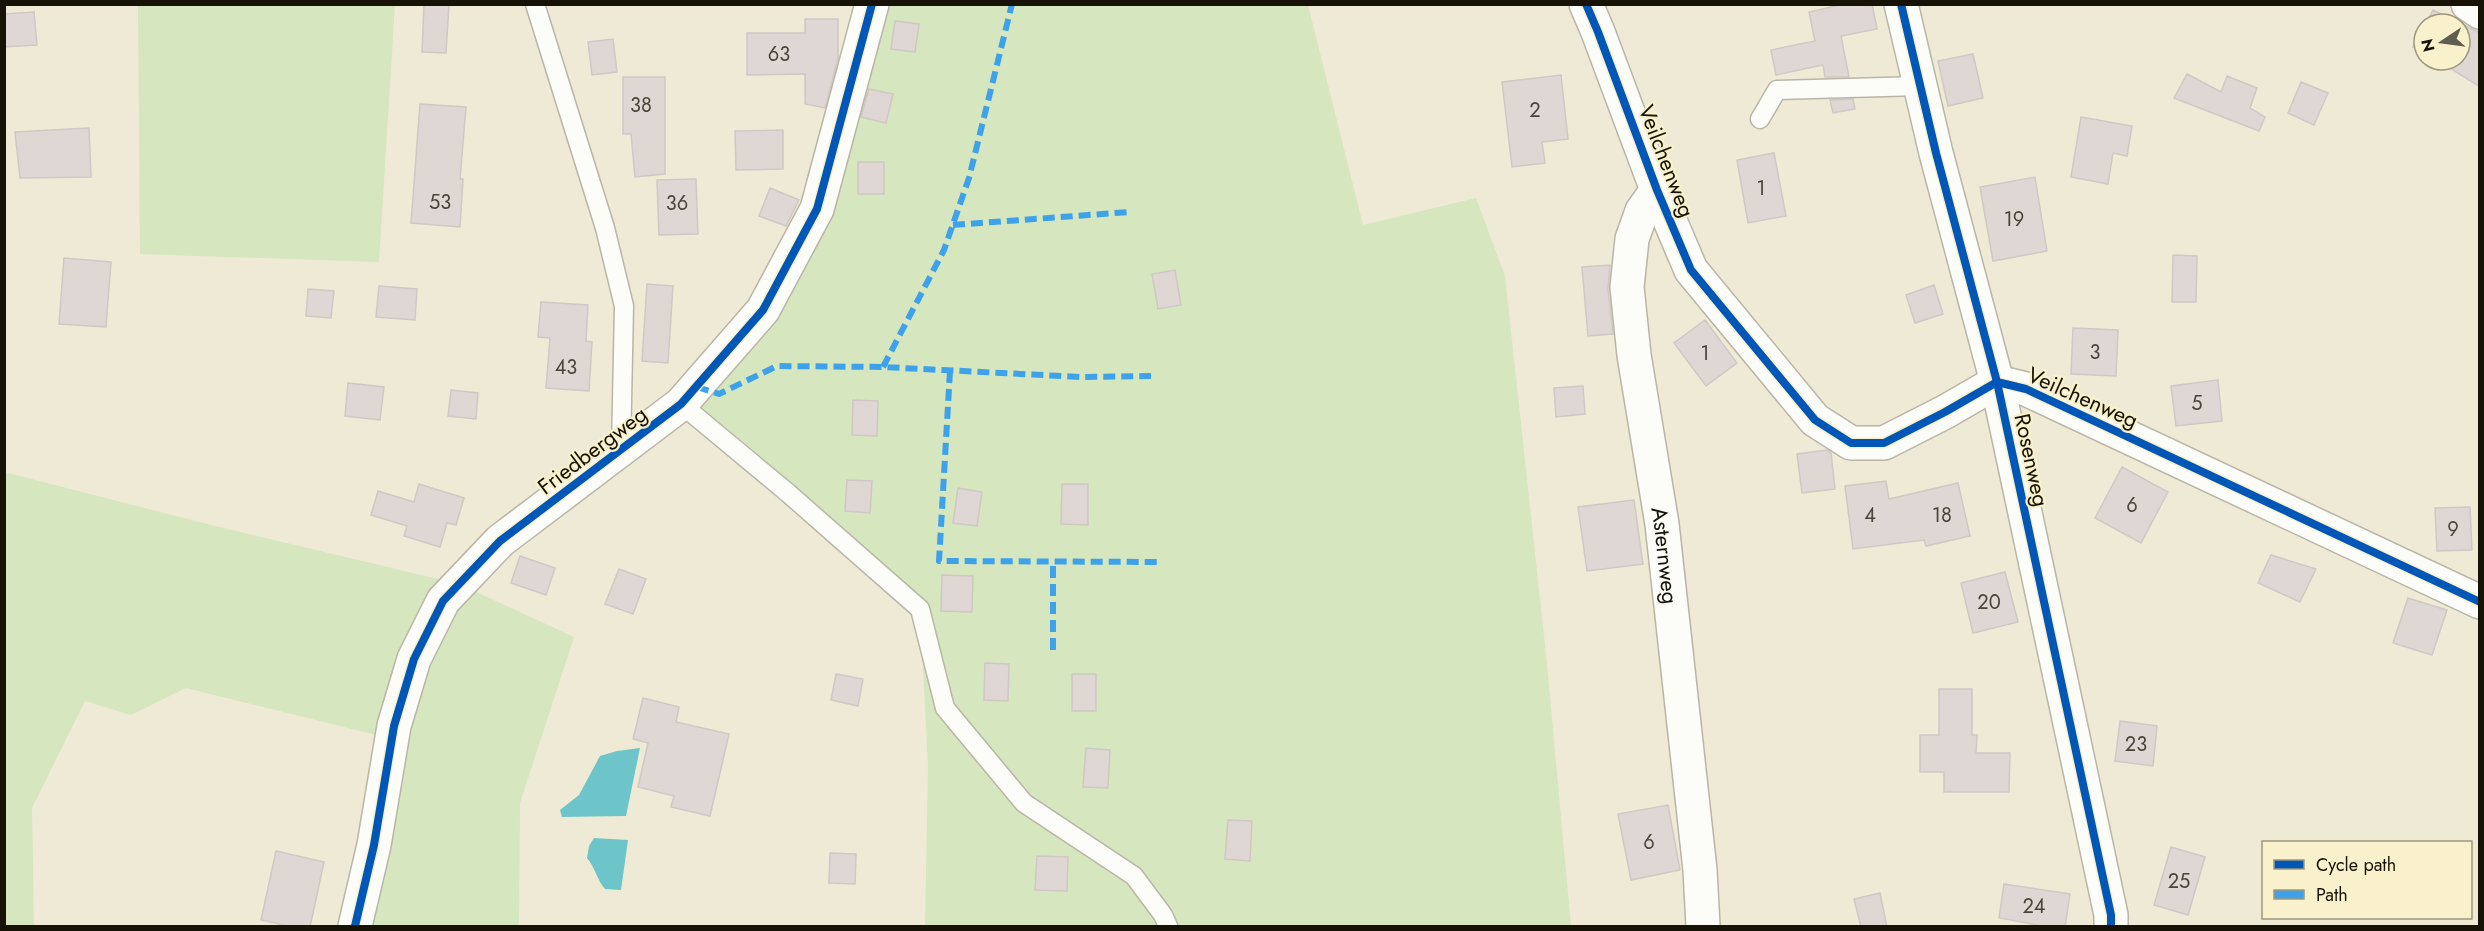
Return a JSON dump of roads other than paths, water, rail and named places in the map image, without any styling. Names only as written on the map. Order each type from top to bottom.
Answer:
[{"type":"street","name":"Friedbergweg","points":[[355,927],[374,845],[394,726],[414,659],[443,601],[500,541],[681,405],[763,310],[817,209],[872,4]]},
{"type":"street","name":"Veilchenweg","points":[[1586,4],[1657,190],[1691,270],[1815,420],[1851,443],[1884,443],[1997,382],[2026,388],[2480,602]]},
{"type":"street","name":"Rosenweg","points":[[1901,4],[1997,382],[2088,800],[2111,915],[2111,927]]},
{"type":"street","points":[[2468,4],[2480,12]]},
{"type":"street","name":"Asternweg","points":[[1657,190],[1642,211],[1632,239],[1627,287],[1634,355],[1662,524],[1698,858],[1703,927]]},
{"type":"lane","points":[[535,4],[605,228],[624,306],[621,450]]},
{"type":"lane","points":[[1760,119],[1777,90],[1920,86]]},
{"type":"lane","points":[[681,405],[788,493],[920,609],[945,708],[1024,803],[1134,876],[1163,915],[1168,927]]},
{"type":"water","points":[[640,748],[626,816],[562,817],[560,810],[579,795],[600,756]]},
{"type":"water","points":[[594,838],[628,840],[621,890],[605,889],[587,858],[589,846]]}]
